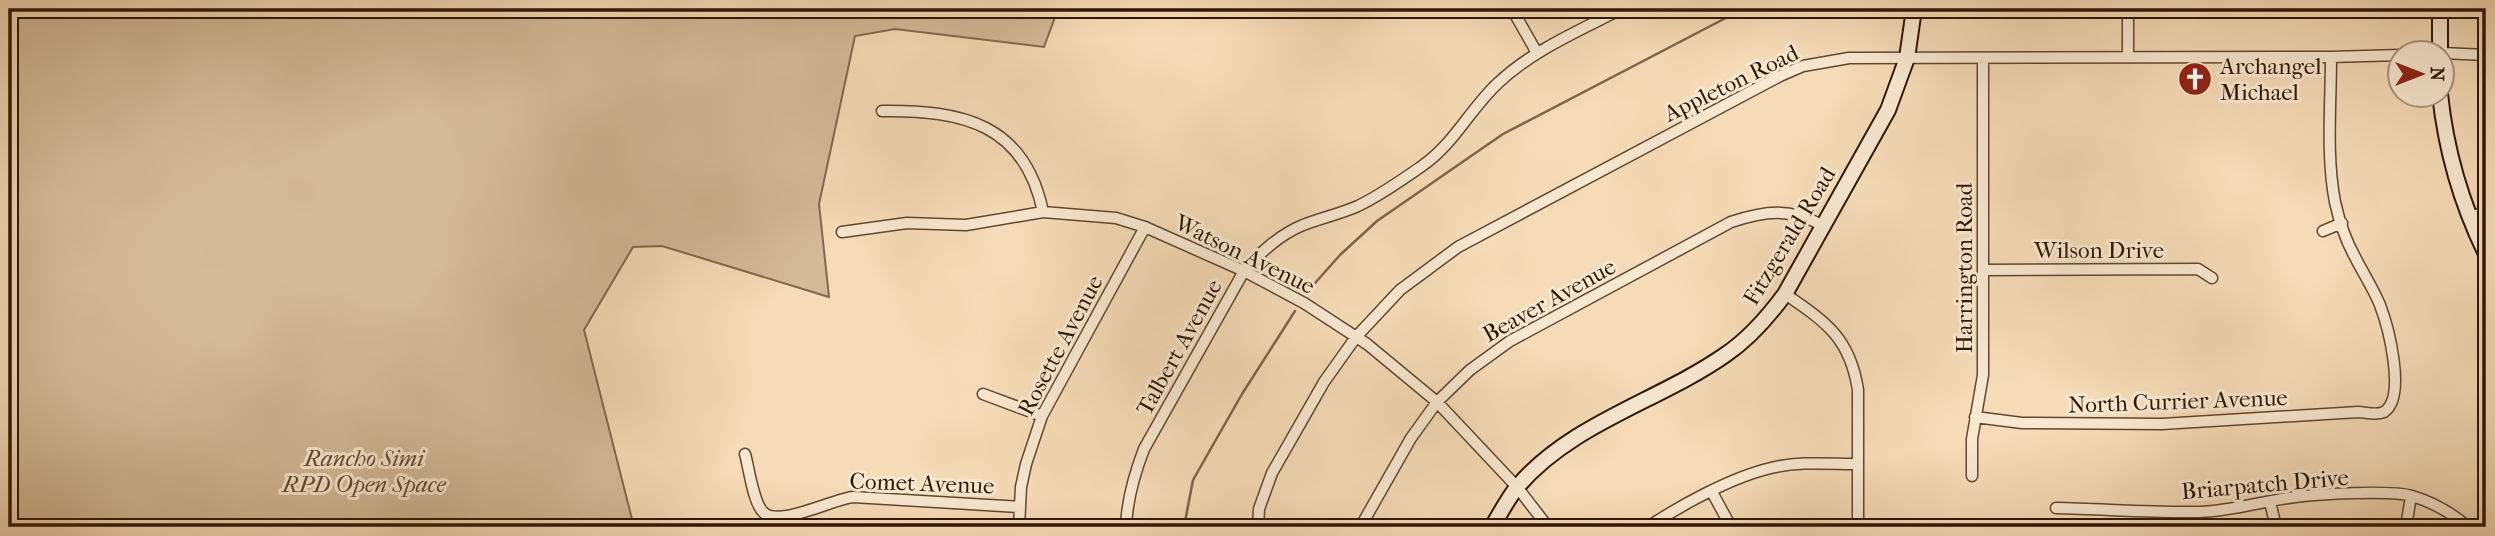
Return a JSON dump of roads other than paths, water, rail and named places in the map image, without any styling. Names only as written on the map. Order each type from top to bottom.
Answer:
[{"type":"main road","name":"Fitzgerald Road","points":[[1492,527],[1517,487],[1541,464],[1570,442],[1727,354],[1758,327],[1785,294],[1888,110],[1907,58],[1913,9]]},
{"type":"main road","points":[[2440,9],[2441,38]]},
{"type":"main road","points":[[2442,108],[2452,164],[2469,218],[2486,254]]},
{"type":"street","points":[[1512,9],[1538,53]]},
{"type":"street","name":"Talbert Avenue","points":[[1126,527],[1133,478],[1144,449],[1244,271],[1261,253],[1303,225],[1360,205],[1425,164],[1452,139],[1496,84],[1538,53],[1621,9]]},
{"type":"street","points":[[2128,9],[2128,57]]},
{"type":"street","points":[[2456,54],[2486,55]]},
{"type":"street","name":"Appleton Road","points":[[1258,527],[1259,509],[1272,473],[1324,382],[1356,337],[1400,290],[1458,247],[1803,66],[1828,60],[1907,58],[2386,55]]},
{"type":"street","points":[[2323,231],[2342,223],[2331,176],[2331,57]]},
{"type":"street","name":"Harrington Road","points":[[1972,476],[1972,439],[1983,375],[1983,58]]},
{"type":"street","points":[[882,111],[901,110],[955,117],[990,129],[1010,144],[1028,167],[1039,191],[1043,212]]},
{"type":"street","points":[[2469,218],[2486,211]]},
{"type":"street","name":"Watson Avenue","points":[[842,232],[898,224],[966,225],[1043,212],[1116,218],[1145,228],[1244,271],[1304,303],[1356,337],[1437,402],[1517,487],[1548,527]]},
{"type":"street","name":"Beaver Avenue","points":[[1361,526],[1411,438],[1437,402],[1470,370],[1510,341],[1731,222],[1759,213],[1778,212],[1800,215],[1824,226]]},
{"type":"street","name":"North Currier Avenue","points":[[1975,417],[2022,424],[2162,424],[2383,412],[2393,401],[2395,394],[2391,347],[2378,301],[2354,256],[2342,223]]},
{"type":"street","name":"Rosette Avenue","points":[[1019,527],[1026,464],[1042,416],[1145,228]]},
{"type":"street","name":"Wilson Drive","points":[[1983,270],[2198,269],[2212,278]]},
{"type":"street","points":[[1785,294],[1829,326],[1850,356],[1858,390],[1858,527]]},
{"type":"street","points":[[983,394],[1042,416]]},
{"type":"street","name":"Comet Avenue","points":[[745,454],[758,504],[764,513],[773,517],[789,517],[841,498],[853,497],[1020,507]]},
{"type":"street","points":[[1648,527],[1744,476],[1773,467],[1797,464],[1858,464]]},
{"type":"street","points":[[1712,492],[1731,527]]},
{"type":"street","name":"Briarpatch Drive","points":[[2056,508],[2200,512],[2232,510],[2320,495],[2412,496],[2450,514],[2468,527]]},
{"type":"street","points":[[2406,527],[2412,496]]},
{"type":"street","points":[[2270,502],[2276,527]]},
{"type":"waterway","points":[[1307,292],[1340,255],[1377,221],[1503,134],[1743,9]]},
{"type":"waterway","points":[[1184,527],[1193,480],[1242,394],[1295,311]]},
{"type":"place","name":"Archangel Michael","points":[[2195,79]]},
{"type":"park label","name":"Rancho Simi RPD Open Space","points":[[364,471]]}]
